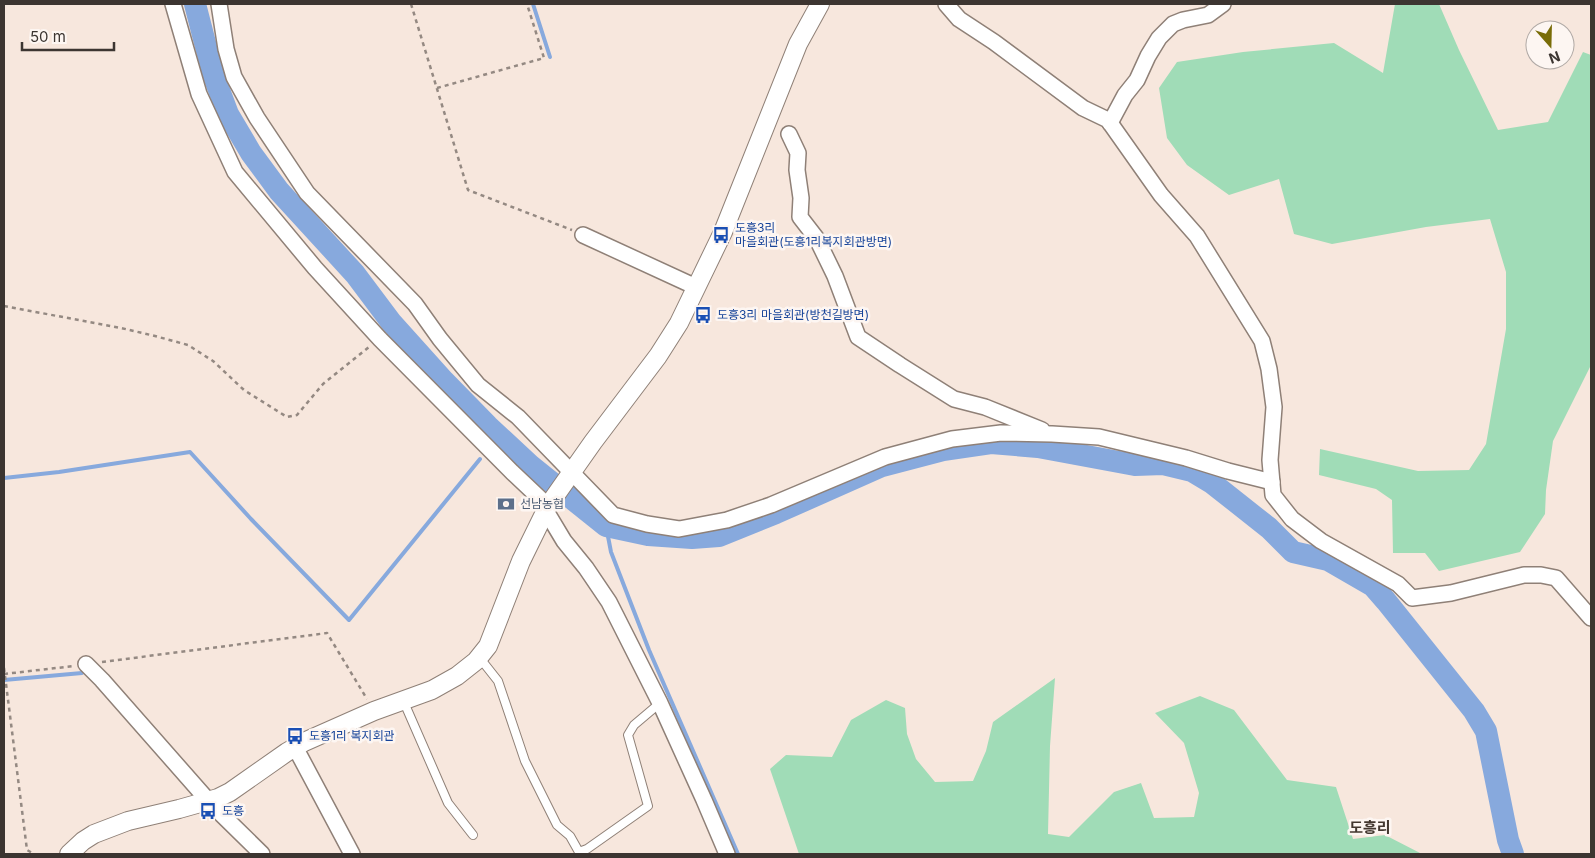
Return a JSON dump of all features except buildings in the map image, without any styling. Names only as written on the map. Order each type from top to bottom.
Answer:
[{"type":"street","points":[[173,4],[199,94],[235,172],[315,268],[380,339],[512,472],[549,505],[564,541],[586,568],[609,602],[660,703],[727,854]]},
{"type":"street","points":[[219,4],[226,50],[234,77],[256,118],[307,193],[415,304],[440,339],[478,385],[518,417],[569,476],[613,515],[647,524],[679,528],[727,520],[771,505],[885,457],[952,439],[1001,433],[1052,434],[1099,438],[1186,458],[1272,482]]},
{"type":"street","points":[[69,854],[94,834],[128,820],[208,801],[230,792],[295,747],[374,711],[432,690],[457,676],[479,657],[488,646],[524,554],[549,505],[658,356],[679,323],[723,232],[798,44],[820,4]]},
{"type":"street","points":[[946,4],[959,19],[994,42],[1083,108],[1108,120],[1161,195],[1197,236],[1262,341],[1269,369],[1274,407],[1270,460],[1273,495],[1292,519],[1321,541],[1398,584],[1412,598],[1451,593],[1524,574],[1541,575],[1556,578],[1591,618]]},
{"type":"street","points":[[1110,124],[1125,94],[1138,80],[1148,56],[1159,38],[1173,24],[1208,15],[1223,4]]},
{"type":"street","points":[[789,134],[798,153],[797,170],[801,198],[800,217],[817,239],[835,276],[858,337],[954,399],[985,407],[1052,434]]},
{"type":"street","points":[[583,235],[696,287]]},
{"type":"street","points":[[86,664],[208,801],[262,854]]},
{"type":"street","points":[[295,747],[352,854]]},
{"type":"lane","points":[[479,657],[498,682],[525,761],[557,825],[570,836],[579,852],[587,849],[648,806],[628,736],[634,725],[660,703]]},
{"type":"lane","points":[[403,700],[448,802],[473,836]]},
{"type":"path","points":[[411,4],[468,190],[583,235]]},
{"type":"path","points":[[437,88],[544,58],[527,4]]},
{"type":"path","points":[[4,306],[121,328],[188,345],[213,361],[244,390],[287,416],[297,415],[323,384],[380,339]]},
{"type":"path","points":[[4,674],[327,633],[374,711]]},
{"type":"path","points":[[4,668],[27,850],[34,854]]},
{"type":"green space","points":[[1395,4],[1439,4],[1498,130],[1548,122],[1583,52],[1591,55],[1591,365],[1553,441],[1546,490],[1545,514],[1520,552],[1439,571],[1425,553],[1393,553],[1392,500],[1376,489],[1319,475],[1320,449],[1418,471],[1469,470],[1486,444],[1506,329],[1506,272],[1490,219],[1426,227],[1332,244],[1294,234],[1279,179],[1229,195],[1187,165],[1167,138],[1159,88],[1177,62],[1243,52],[1334,43],[1383,73]]},
{"type":"green space","points":[[1055,678],[1050,746],[1048,834],[1069,837],[1114,792],[1141,783],[1154,818],[1194,817],[1199,793],[1184,743],[1155,713],[1200,696],[1234,710],[1287,780],[1336,787],[1353,839],[1385,835],[1422,854],[799,854],[770,769],[786,755],[832,757],[851,720],[886,700],[905,708],[907,734],[916,759],[935,782],[973,781],[986,751],[993,722]]},
{"type":"waterway","points":[[195,4],[213,74],[228,114],[251,153],[279,191],[355,274],[391,322],[444,381],[530,465],[606,526],[648,535],[692,538],[719,536],[882,466],[943,450],[991,443],[1038,447],[1135,465],[1163,464],[1192,471],[1212,483],[1269,528],[1293,552],[1328,560],[1373,586],[1386,601],[1474,711],[1486,731],[1508,840],[1513,854]]},
{"type":"waterway","points":[[533,4],[550,57]]},
{"type":"waterway","points":[[4,478],[59,472],[190,452],[251,519],[349,620],[480,459]]},
{"type":"waterway","points":[[606,526],[611,552],[649,650],[738,854]]},
{"type":"waterway","points":[[4,680],[82,673]]},
{"type":"place","name":"도흥3리 마을회관(도흥1리복지회관방면)","points":[[721,235]]},
{"type":"place","name":"도흥3리 마을회관(방천길방면)","points":[[703,315]]},
{"type":"place","name":"선남농협","points":[[506,504]]},
{"type":"place","name":"도흥1리 복지회관","points":[[295,736]]},
{"type":"place","name":"도흥","points":[[208,811]]},
{"type":"district","name":"도흥리","points":[[1370,828]]}]
